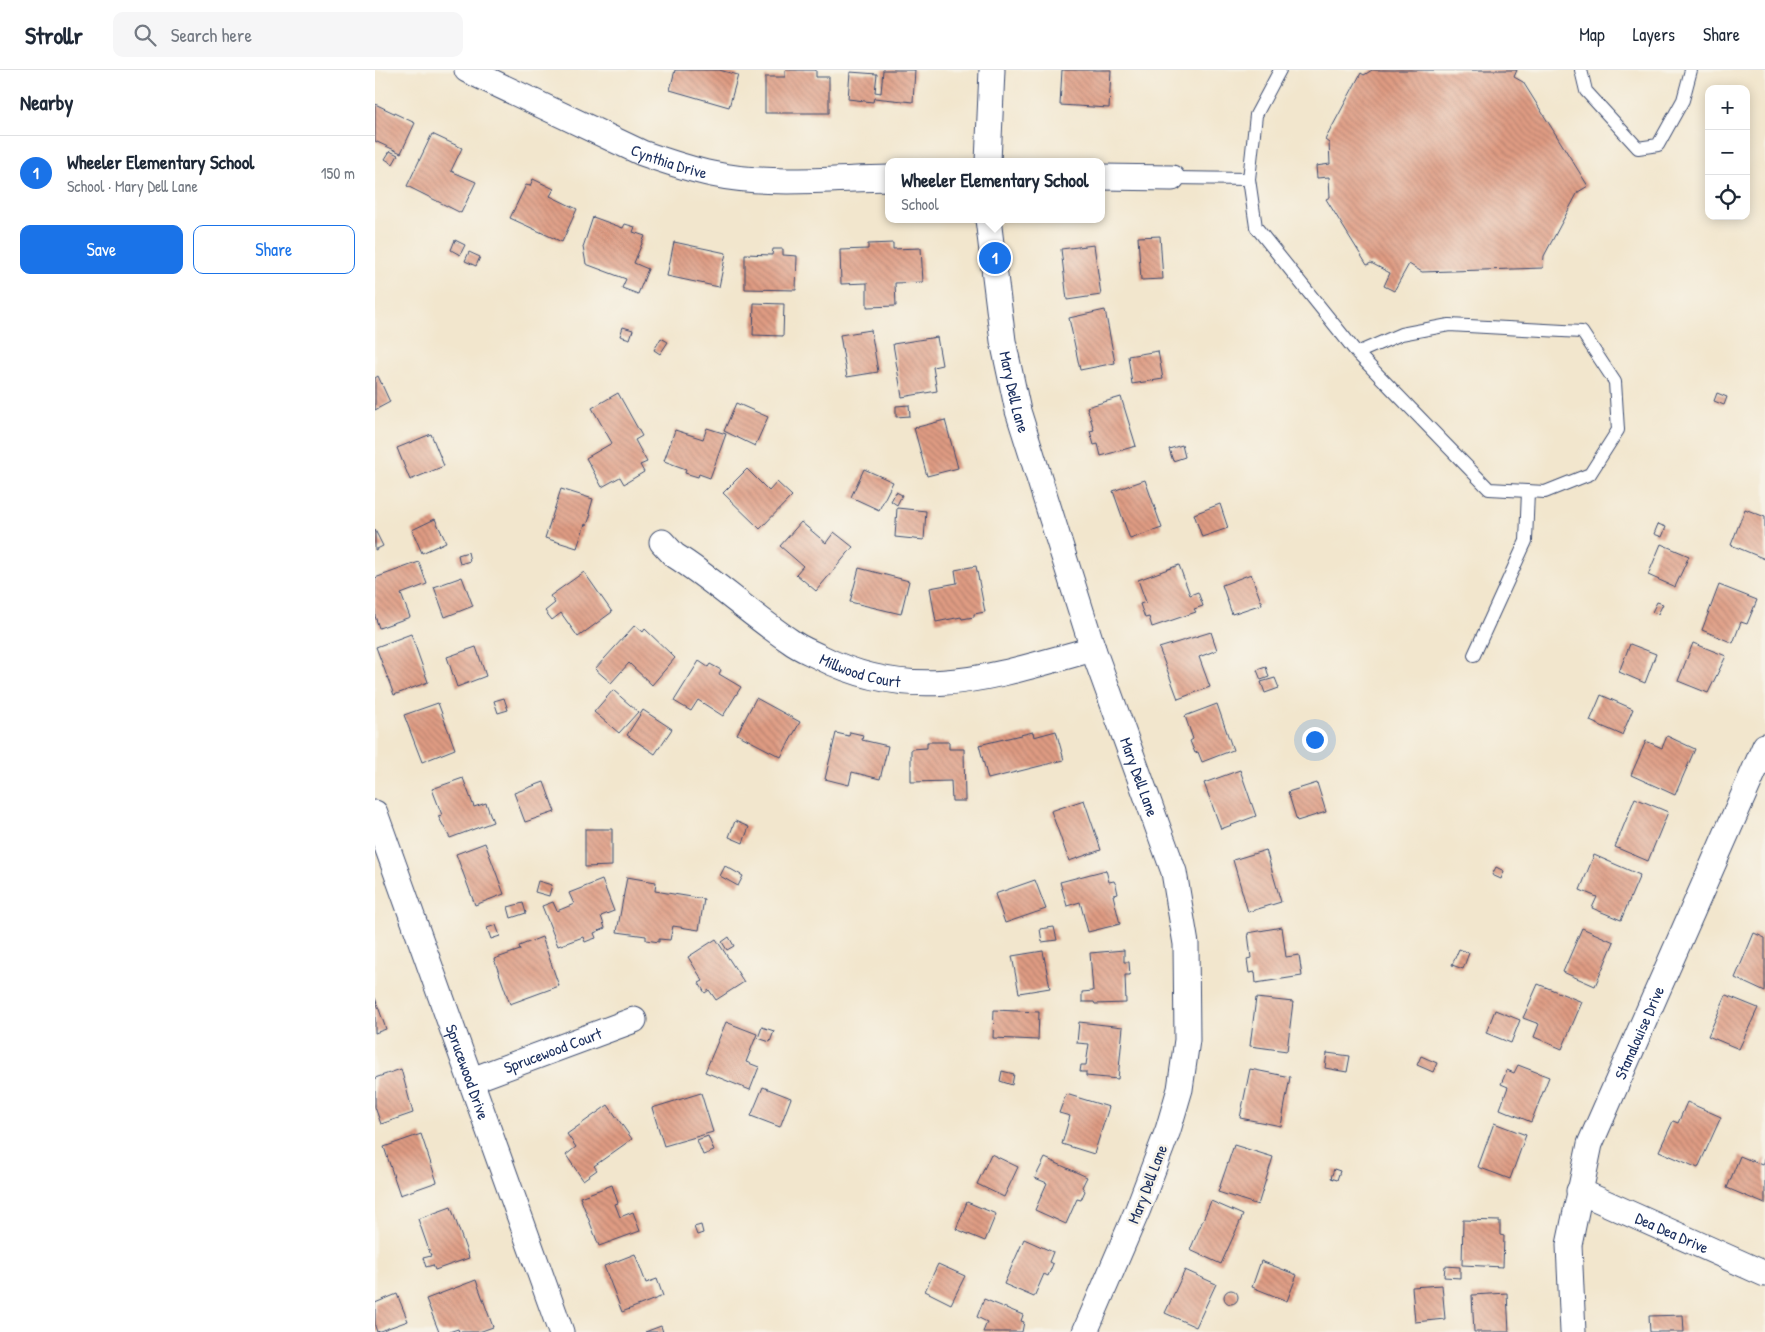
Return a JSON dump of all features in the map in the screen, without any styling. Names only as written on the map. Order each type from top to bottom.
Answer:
[{"type":"street","name":"Cynthia Drive","points":[[467,70],[642,153],[671,164],[713,174],[756,179],[885,178]]},
{"type":"street","points":[[988,158],[992,70]]},
{"type":"street","points":[[1105,177],[1172,178]]},
{"type":"street","name":"Mary Dell Lane","points":[[988,223],[1003,341],[1018,411],[1093,649],[1174,872],[1186,944],[1188,990],[1186,1050],[1180,1089],[1169,1130],[1138,1209],[1085,1332]]},
{"type":"street","name":"Millwood Court","points":[[662,542],[674,555],[792,643],[835,665],[865,676],[892,682],[935,684],[968,680],[1016,670],[1093,649]]},
{"type":"street","name":"Stanalouise Drive","points":[[1573,1332],[1569,1245],[1590,1144],[1765,746]]},
{"type":"street","name":"Sprucewood Drive","points":[[376,817],[561,1332]]},
{"type":"street","name":"Sprucewood Court","points":[[472,1080],[634,1020]]},
{"type":"street","name":"Dea Dea Drive","points":[[1579,1191],[1765,1274]]},
{"type":"lane","points":[[1280,70],[1256,115],[1249,179],[1256,227],[1357,353],[1489,489],[1545,492],[1589,474],[1617,430],[1615,382],[1582,332],[1449,325],[1401,334],[1357,353]]},
{"type":"lane","points":[[1581,70],[1586,92],[1638,148],[1658,145],[1683,100],[1691,70]]},
{"type":"lane","points":[[1172,178],[1249,179]]},
{"type":"lane","points":[[1475,655],[1526,541],[1528,491]]},
{"type":"building","points":[[675,70],[719,70],[738,75],[729,107],[670,90]]},
{"type":"building","points":[[785,70],[816,70],[816,77],[829,77],[829,113],[765,113],[765,77],[785,77]]},
{"type":"building","points":[[883,70],[915,70],[913,102],[874,98],[873,102],[848,99],[850,72],[877,74],[875,92],[881,93]]},
{"type":"building","points":[[1062,70],[1111,70],[1109,108],[1060,105]]},
{"type":"building","points":[[1372,70],[1517,70],[1514,77],[1523,82],[1588,186],[1578,192],[1544,256],[1543,268],[1422,272],[1409,264],[1394,291],[1384,286],[1390,273],[1371,263],[1367,265],[1326,199],[1330,197],[1329,177],[1317,178],[1316,166],[1330,164],[1329,143],[1325,140],[1361,73],[1364,75]]},
{"type":"building","points":[[375,104],[415,123],[401,153],[375,141]]},
{"type":"building","points":[[432,134],[462,148],[451,171],[476,182],[461,213],[407,186]]},
{"type":"building","points":[[390,151],[398,155],[393,164],[385,159]]},
{"type":"building","points":[[533,179],[554,189],[550,196],[577,209],[562,242],[510,218],[526,185],[530,186]]},
{"type":"building","points":[[593,217],[623,228],[625,224],[635,227],[633,232],[645,236],[634,263],[648,269],[638,294],[622,288],[626,279],[586,264],[583,247]]},
{"type":"building","points":[[1160,236],[1163,279],[1141,280],[1138,237]]},
{"type":"building","points":[[455,240],[465,245],[460,255],[451,250]]},
{"type":"building","points":[[674,242],[726,253],[719,287],[667,276]]},
{"type":"building","points":[[893,243],[893,249],[921,248],[923,282],[895,283],[896,306],[867,307],[867,283],[841,284],[840,250],[868,249],[868,244]]},
{"type":"building","points":[[1094,245],[1101,295],[1067,300],[1061,249]]},
{"type":"building","points":[[773,249],[783,249],[783,255],[797,256],[796,290],[745,289],[745,254],[772,255]]},
{"type":"building","points":[[469,252],[480,257],[476,266],[465,261]]},
{"type":"building","points":[[754,303],[784,304],[783,336],[753,335]]},
{"type":"building","points":[[1105,310],[1115,363],[1080,370],[1069,318]]},
{"type":"building","points":[[623,327],[633,330],[630,339],[620,336]]},
{"type":"building","points":[[871,330],[878,372],[847,377],[840,335]]},
{"type":"building","points":[[937,337],[942,365],[933,367],[937,391],[902,397],[893,344]]},
{"type":"building","points":[[661,338],[668,342],[660,354],[654,350]]},
{"type":"building","points":[[1158,351],[1163,379],[1132,384],[1128,356]]},
{"type":"building","points":[[378,376],[390,402],[375,410],[375,378]]},
{"type":"building","points":[[618,393],[642,436],[635,440],[647,462],[640,465],[644,472],[624,484],[620,477],[602,487],[586,458],[612,443],[592,408]]},
{"type":"building","points":[[1717,393],[1727,397],[1724,405],[1714,401]]},
{"type":"building","points":[[1121,397],[1136,446],[1101,456],[1098,444],[1094,445],[1090,431],[1094,430],[1087,407]]},
{"type":"building","points":[[736,403],[768,417],[755,446],[724,431]]},
{"type":"building","points":[[909,405],[910,416],[896,417],[896,406]]},
{"type":"building","points":[[945,420],[958,468],[927,476],[914,428]]},
{"type":"building","points":[[707,428],[726,434],[710,478],[699,474],[698,477],[685,473],[686,469],[664,461],[675,430],[703,439]]},
{"type":"building","points":[[431,434],[444,466],[410,480],[397,448]]},
{"type":"building","points":[[1182,445],[1185,457],[1173,461],[1169,449]]},
{"type":"building","points":[[747,469],[769,491],[777,482],[792,496],[760,529],[723,493]]},
{"type":"building","points":[[864,469],[893,482],[879,510],[851,497]]},
{"type":"building","points":[[1145,480],[1162,528],[1130,539],[1113,491]]},
{"type":"building","points":[[561,489],[593,499],[589,513],[591,514],[587,525],[585,524],[577,548],[545,538]]},
{"type":"building","points":[[896,492],[902,495],[897,505],[891,501]]},
{"type":"building","points":[[1220,504],[1228,528],[1202,537],[1194,514]]},
{"type":"building","points":[[897,508],[926,511],[924,540],[895,537]]},
{"type":"building","points":[[1745,509],[1765,517],[1765,559],[1731,545]]},
{"type":"building","points":[[435,519],[446,542],[422,553],[412,530]]},
{"type":"building","points":[[801,522],[826,543],[834,532],[853,547],[816,591],[796,574],[803,566],[780,546]]},
{"type":"building","points":[[1658,524],[1666,527],[1662,537],[1654,534]]},
{"type":"building","points":[[375,530],[383,546],[375,550]]},
{"type":"building","points":[[1661,544],[1689,556],[1675,587],[1648,575]]},
{"type":"building","points":[[468,552],[470,561],[460,564],[458,555]]},
{"type":"building","points":[[419,562],[427,584],[401,594],[410,617],[379,628],[375,616],[375,578]]},
{"type":"building","points":[[1179,565],[1190,595],[1198,592],[1203,606],[1194,609],[1196,612],[1152,627],[1149,617],[1145,618],[1140,604],[1146,602],[1138,580]]},
{"type":"building","points":[[976,566],[985,612],[974,614],[974,617],[962,619],[961,617],[936,622],[930,588],[957,583],[955,570]]},
{"type":"building","points":[[859,568],[909,581],[901,614],[850,602]]},
{"type":"building","points":[[584,572],[612,612],[578,637],[561,613],[552,620],[545,611],[555,603],[550,596]]},
{"type":"building","points":[[1251,574],[1262,604],[1232,614],[1222,585]]},
{"type":"building","points":[[462,577],[473,606],[445,617],[434,587]]},
{"type":"building","points":[[1719,585],[1757,600],[1747,624],[1741,622],[1733,643],[1702,630]]},
{"type":"building","points":[[1657,602],[1663,604],[1658,614],[1652,612]]},
{"type":"building","points":[[635,625],[643,632],[645,629],[675,658],[652,685],[629,663],[611,683],[595,669]]},
{"type":"building","points":[[1211,632],[1217,650],[1199,657],[1210,687],[1178,699],[1159,648]]},
{"type":"building","points":[[411,634],[428,682],[394,695],[376,647]]},
{"type":"building","points":[[1693,643],[1726,656],[1708,693],[1678,681]]},
{"type":"building","points":[[1630,644],[1656,654],[1645,683],[1619,672]]},
{"type":"building","points":[[476,647],[486,676],[457,687],[447,657]]},
{"type":"building","points":[[699,661],[708,667],[710,664],[721,670],[719,674],[741,687],[723,716],[698,700],[691,711],[674,701]]},
{"type":"building","points":[[1266,667],[1269,677],[1261,680],[1257,670]]},
{"type":"building","points":[[1275,678],[1279,688],[1265,693],[1261,682]]},
{"type":"building","points":[[613,690],[638,712],[619,733],[594,712]]},
{"type":"building","points":[[1601,695],[1633,709],[1622,735],[1590,721]]},
{"type":"building","points":[[504,698],[508,710],[498,713],[494,701]]},
{"type":"building","points":[[756,698],[800,722],[781,757],[737,734]]},
{"type":"building","points":[[438,703],[455,749],[422,762],[404,715]]},
{"type":"building","points":[[1217,704],[1233,750],[1202,762],[1198,752],[1195,753],[1190,741],[1193,739],[1185,716]]},
{"type":"building","points":[[643,710],[672,729],[655,754],[627,735]]},
{"type":"building","points":[[1056,731],[1064,760],[988,779],[979,745],[1033,732],[1034,737]]},
{"type":"building","points":[[850,732],[863,735],[862,740],[888,746],[880,779],[852,772],[849,785],[825,779],[836,733],[849,736]]},
{"type":"building","points":[[1667,736],[1695,749],[1675,795],[1631,775],[1646,741],[1662,748]]},
{"type":"building","points":[[927,742],[949,742],[949,749],[964,749],[965,801],[952,801],[951,781],[911,782],[911,749],[927,748]]},
{"type":"building","points":[[1240,770],[1256,816],[1221,829],[1204,783]]},
{"type":"building","points":[[463,778],[474,807],[486,803],[493,822],[450,838],[438,816],[442,815],[432,789]]},
{"type":"building","points":[[544,782],[555,812],[525,822],[514,793]]},
{"type":"building","points":[[1317,783],[1326,812],[1297,821],[1288,792]]},
{"type":"building","points":[[1635,798],[1668,812],[1648,861],[1615,847]]},
{"type":"building","points":[[1084,800],[1101,850],[1069,861],[1051,811]]},
{"type":"building","points":[[735,821],[749,827],[743,843],[729,837]]},
{"type":"building","points":[[585,829],[612,829],[612,866],[585,867]]},
{"type":"building","points":[[485,843],[504,894],[475,905],[456,854]]},
{"type":"building","points":[[1266,850],[1281,902],[1248,912],[1233,860]]},
{"type":"building","points":[[1594,855],[1640,875],[1621,920],[1592,908],[1597,897],[1580,890]]},
{"type":"building","points":[[725,866],[743,876],[738,886],[720,876]]},
{"type":"building","points":[[1496,867],[1504,871],[1501,879],[1492,875]]},
{"type":"building","points":[[1106,870],[1109,882],[1114,881],[1116,885],[1118,894],[1113,895],[1120,924],[1088,932],[1080,902],[1067,906],[1060,882]]},
{"type":"building","points":[[627,877],[656,882],[655,891],[704,899],[699,930],[673,926],[670,940],[659,939],[659,942],[646,940],[646,936],[617,932]]},
{"type":"building","points":[[602,880],[614,911],[601,916],[605,928],[594,933],[596,938],[585,942],[583,937],[558,946],[542,906],[553,902],[557,911],[574,904],[569,893]]},
{"type":"building","points":[[1035,880],[1046,909],[1005,923],[995,894]]},
{"type":"building","points":[[538,881],[552,885],[549,896],[535,892]]},
{"type":"building","points":[[523,903],[526,913],[511,918],[508,907]]},
{"type":"building","points":[[496,925],[500,936],[491,939],[487,928]]},
{"type":"building","points":[[1054,927],[1057,940],[1042,942],[1040,929]]},
{"type":"building","points":[[1282,927],[1286,957],[1299,955],[1302,976],[1256,983],[1255,972],[1249,973],[1247,959],[1251,958],[1248,933]]},
{"type":"building","points":[[1582,928],[1614,942],[1595,986],[1563,972]]},
{"type":"building","points":[[1754,933],[1765,938],[1765,992],[1735,978]]},
{"type":"building","points":[[542,937],[559,986],[510,1004],[494,959],[520,950],[519,946]]},
{"type":"building","points":[[729,937],[734,946],[727,950],[722,942]]},
{"type":"building","points":[[716,939],[744,982],[716,1000],[709,990],[705,993],[699,983],[703,981],[688,957]]},
{"type":"building","points":[[1459,949],[1469,953],[1463,969],[1452,965]]},
{"type":"building","points":[[1124,950],[1124,962],[1129,962],[1130,975],[1125,975],[1126,1003],[1095,1004],[1094,1002],[1082,1002],[1082,992],[1093,991],[1090,953]]},
{"type":"building","points":[[1043,951],[1050,988],[1019,993],[1012,956]]},
{"type":"building","points":[[1538,984],[1582,1002],[1562,1049],[1534,1037],[1539,1024],[1523,1018]]},
{"type":"building","points":[[1726,995],[1758,1008],[1739,1049],[1708,1036]]},
{"type":"building","points":[[375,998],[386,1029],[375,1033]]},
{"type":"building","points":[[1256,998],[1293,1002],[1287,1051],[1250,1046]]},
{"type":"building","points":[[994,1010],[1039,1012],[1038,1040],[993,1038]]},
{"type":"building","points":[[1495,1010],[1520,1020],[1511,1043],[1486,1033]]},
{"type":"building","points":[[726,1022],[757,1034],[746,1062],[759,1067],[750,1090],[705,1072]]},
{"type":"building","points":[[1079,1022],[1123,1027],[1118,1079],[1086,1076],[1086,1072],[1080,1072],[1081,1065],[1086,1065],[1089,1044],[1077,1043]]},
{"type":"building","points":[[762,1027],[774,1031],[770,1042],[758,1038]]},
{"type":"building","points":[[1327,1053],[1350,1056],[1347,1072],[1325,1068]]},
{"type":"building","points":[[1421,1056],[1437,1063],[1433,1072],[1417,1065]]},
{"type":"building","points":[[1518,1065],[1549,1077],[1531,1122],[1500,1109],[1508,1087],[1501,1084],[1507,1070],[1514,1073]]},
{"type":"building","points":[[401,1069],[413,1113],[381,1124],[375,1107],[375,1078]]},
{"type":"building","points":[[1250,1069],[1290,1077],[1281,1126],[1240,1118]]},
{"type":"building","points":[[1002,1071],[1014,1074],[1012,1085],[1000,1081]]},
{"type":"building","points":[[763,1087],[791,1098],[780,1127],[751,1116]]},
{"type":"building","points":[[701,1093],[713,1132],[664,1146],[652,1108]]},
{"type":"building","points":[[1066,1094],[1109,1107],[1094,1154],[1062,1144],[1070,1116],[1059,1113]]},
{"type":"building","points":[[1687,1102],[1721,1117],[1698,1168],[1659,1151],[1673,1121],[1678,1123]]},
{"type":"building","points":[[608,1105],[632,1139],[594,1166],[597,1170],[583,1180],[566,1155],[576,1147],[567,1134]]},
{"type":"building","points":[[1494,1123],[1526,1135],[1510,1179],[1478,1167]]},
{"type":"building","points":[[421,1134],[437,1182],[400,1195],[384,1147]]},
{"type":"building","points":[[708,1136],[714,1151],[703,1155],[697,1140]]},
{"type":"building","points":[[1234,1145],[1273,1157],[1258,1205],[1218,1192]]},
{"type":"building","points":[[991,1154],[1018,1167],[1004,1197],[977,1184]]},
{"type":"building","points":[[1740,1156],[1762,1165],[1765,1157],[1765,1204],[1727,1188]]},
{"type":"building","points":[[1045,1158],[1087,1177],[1082,1187],[1085,1191],[1081,1200],[1077,1199],[1066,1224],[1035,1210],[1047,1183],[1035,1178]]},
{"type":"building","points":[[1334,1169],[1340,1171],[1337,1180],[1331,1178]]},
{"type":"building","points":[[612,1185],[618,1203],[615,1204],[620,1217],[633,1212],[640,1231],[599,1246],[580,1197]]},
{"type":"building","points":[[1211,1201],[1243,1215],[1221,1264],[1190,1250]]},
{"type":"building","points":[[967,1202],[996,1214],[985,1241],[956,1229]]},
{"type":"building","points":[[451,1207],[469,1258],[435,1270],[433,1265],[426,1267],[423,1258],[431,1256],[418,1219]]},
{"type":"building","points":[[1463,1220],[1500,1221],[1500,1235],[1504,1236],[1503,1267],[1462,1265]]},
{"type":"building","points":[[701,1225],[703,1233],[697,1235],[694,1227]]},
{"type":"building","points":[[1024,1239],[1053,1252],[1049,1262],[1053,1264],[1048,1276],[1044,1274],[1034,1297],[1004,1284]]},
{"type":"building","points":[[635,1254],[646,1283],[657,1279],[663,1296],[622,1312],[604,1266]]},
{"type":"building","points":[[1261,1261],[1297,1275],[1287,1301],[1252,1287]]},
{"type":"building","points":[[938,1264],[965,1276],[951,1304],[925,1291]]},
{"type":"building","points":[[1445,1266],[1460,1267],[1460,1278],[1444,1277]]},
{"type":"building","points":[[1185,1270],[1216,1284],[1196,1327],[1165,1313]]},
{"type":"building","points":[[476,1280],[493,1327],[479,1332],[459,1332],[458,1329],[449,1332],[439,1332],[426,1299]]},
{"type":"building","points":[[1442,1285],[1445,1319],[1415,1322],[1412,1287]]},
{"type":"building","points":[[1231,1290],[1236,1292],[1238,1297],[1236,1302],[1231,1304],[1226,1302],[1224,1297],[1226,1292]]},
{"type":"building","points":[[1507,1293],[1509,1332],[1474,1332],[1472,1295]]},
{"type":"building","points":[[397,1294],[408,1321],[377,1332],[375,1326],[375,1303]]},
{"type":"building","points":[[984,1299],[1023,1315],[1021,1321],[1024,1322],[1022,1332],[983,1332],[987,1322],[977,1317]]},
{"type":"building","points":[[1683,1315],[1684,1332],[1650,1332],[1649,1316]]},
{"type":"building","points":[[661,1326],[663,1332],[645,1332]]},
{"type":"place","name":"Wheeler Elementary School","points":[[995,258]]}]
